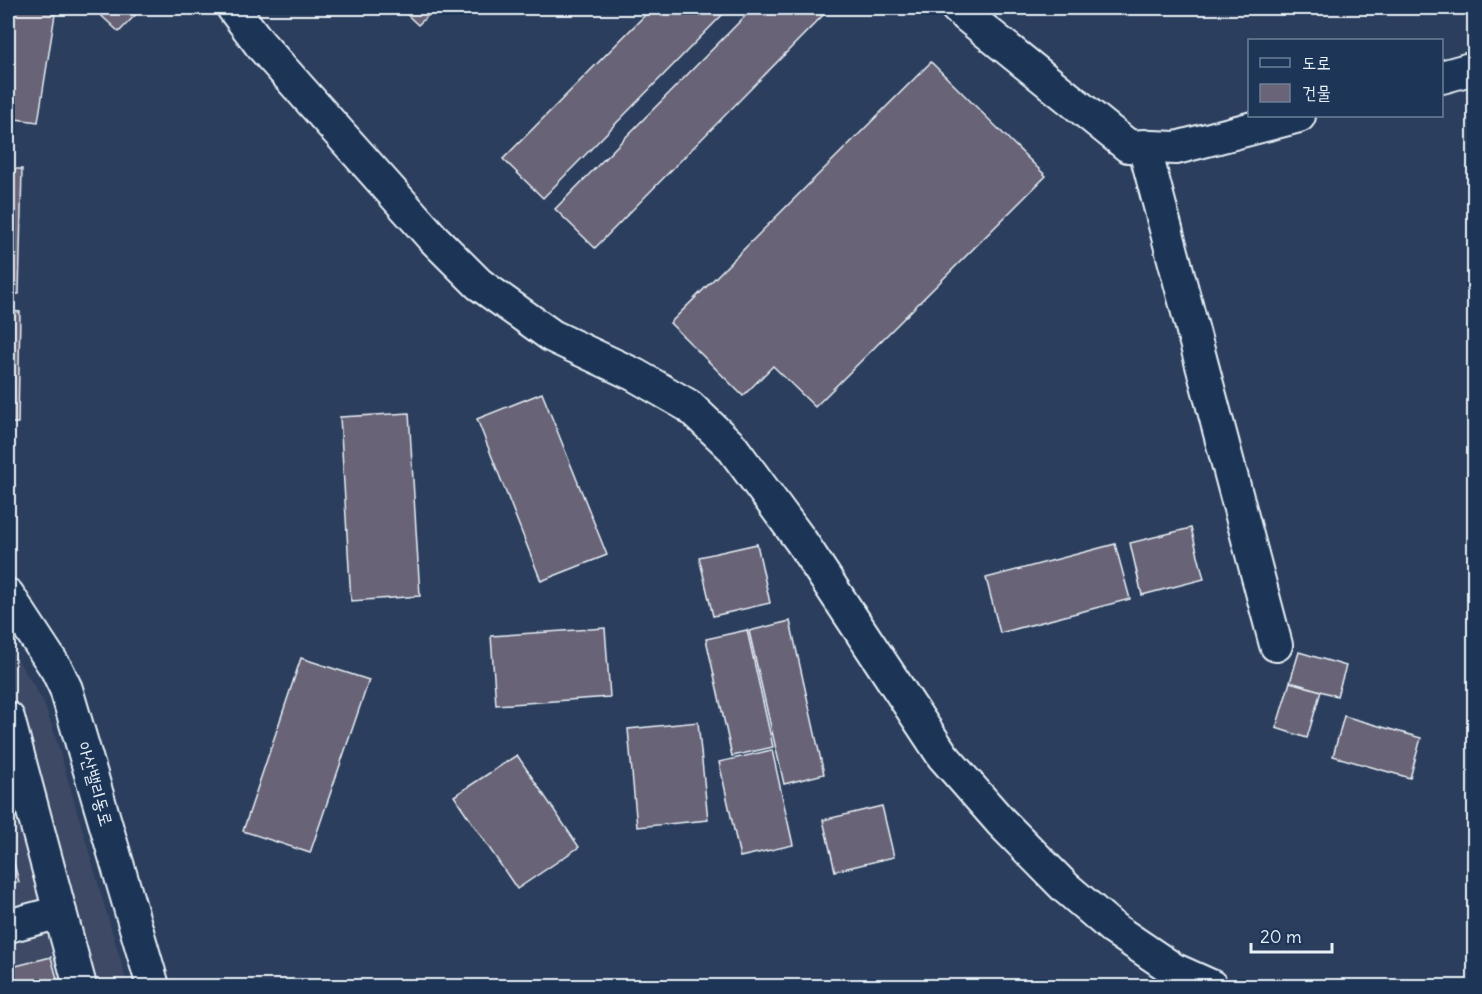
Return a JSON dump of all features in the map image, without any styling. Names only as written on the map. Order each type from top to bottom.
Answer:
[{"type":"street","points":[[233,8],[260,44],[424,229],[479,284],[552,336],[635,375],[689,406],[731,446],[801,541],[943,756],[1000,822],[1065,887],[1114,929],[1173,969],[1211,987]]},
{"type":"street","points":[[957,8],[1128,146],[1176,148],[1295,117]]},
{"type":"street","points":[[1443,77],[1474,68]]},
{"type":"street","points":[[1144,146],[1276,645]]},
{"type":"street","name":"아산밸리동로","points":[[8,595],[57,670],[66,689],[153,987]]},
{"type":"street","points":[[8,718],[80,987]]},
{"type":"street","points":[[8,926],[60,912]]},
{"type":"shaded area","points":[[8,644],[43,701],[54,732],[128,986],[8,986]]},
{"type":"building","points":[[8,8],[56,8],[38,122],[8,118]]},
{"type":"building","points":[[93,8],[142,8],[119,32]]},
{"type":"building","points":[[400,8],[436,8],[418,25]]},
{"type":"building","points":[[652,8],[729,8],[543,198],[503,159]]},
{"type":"building","points":[[753,8],[830,8],[595,248],[555,209]]},
{"type":"building","points":[[931,62],[1046,176],[815,407],[773,366],[743,396],[670,323]]},
{"type":"building","points":[[8,169],[22,169],[19,294],[8,294]]},
{"type":"building","points":[[8,311],[20,312],[18,423],[8,423]]},
{"type":"building","points":[[542,393],[607,555],[541,581],[477,419]]},
{"type":"building","points":[[409,413],[420,596],[351,601],[340,417]]},
{"type":"building","points":[[1191,528],[1204,579],[1142,595],[1130,543]]},
{"type":"building","points":[[757,544],[770,603],[713,616],[699,557]]},
{"type":"building","points":[[1115,544],[1130,599],[1000,633],[986,578]]},
{"type":"building","points":[[790,621],[824,774],[784,784],[749,631]]},
{"type":"building","points":[[605,628],[610,697],[496,705],[491,636]]},
{"type":"building","points":[[747,630],[773,747],[732,756],[706,639]]},
{"type":"building","points":[[1299,652],[1346,666],[1337,696],[1290,682]]},
{"type":"building","points":[[301,658],[369,680],[310,853],[243,831]]},
{"type":"building","points":[[1290,682],[1321,691],[1307,738],[1276,728]]},
{"type":"building","points":[[1344,716],[1421,738],[1410,778],[1333,756]]},
{"type":"building","points":[[698,722],[708,820],[637,827],[628,729]]},
{"type":"building","points":[[772,750],[793,845],[740,857],[719,762]]},
{"type":"building","points":[[517,755],[579,847],[517,889],[454,796]]},
{"type":"building","points":[[882,806],[894,857],[835,871],[823,820]]},
{"type":"building","points":[[8,841],[19,882],[8,885]]},
{"type":"building","points":[[51,957],[59,986],[8,986],[8,968]]}]
